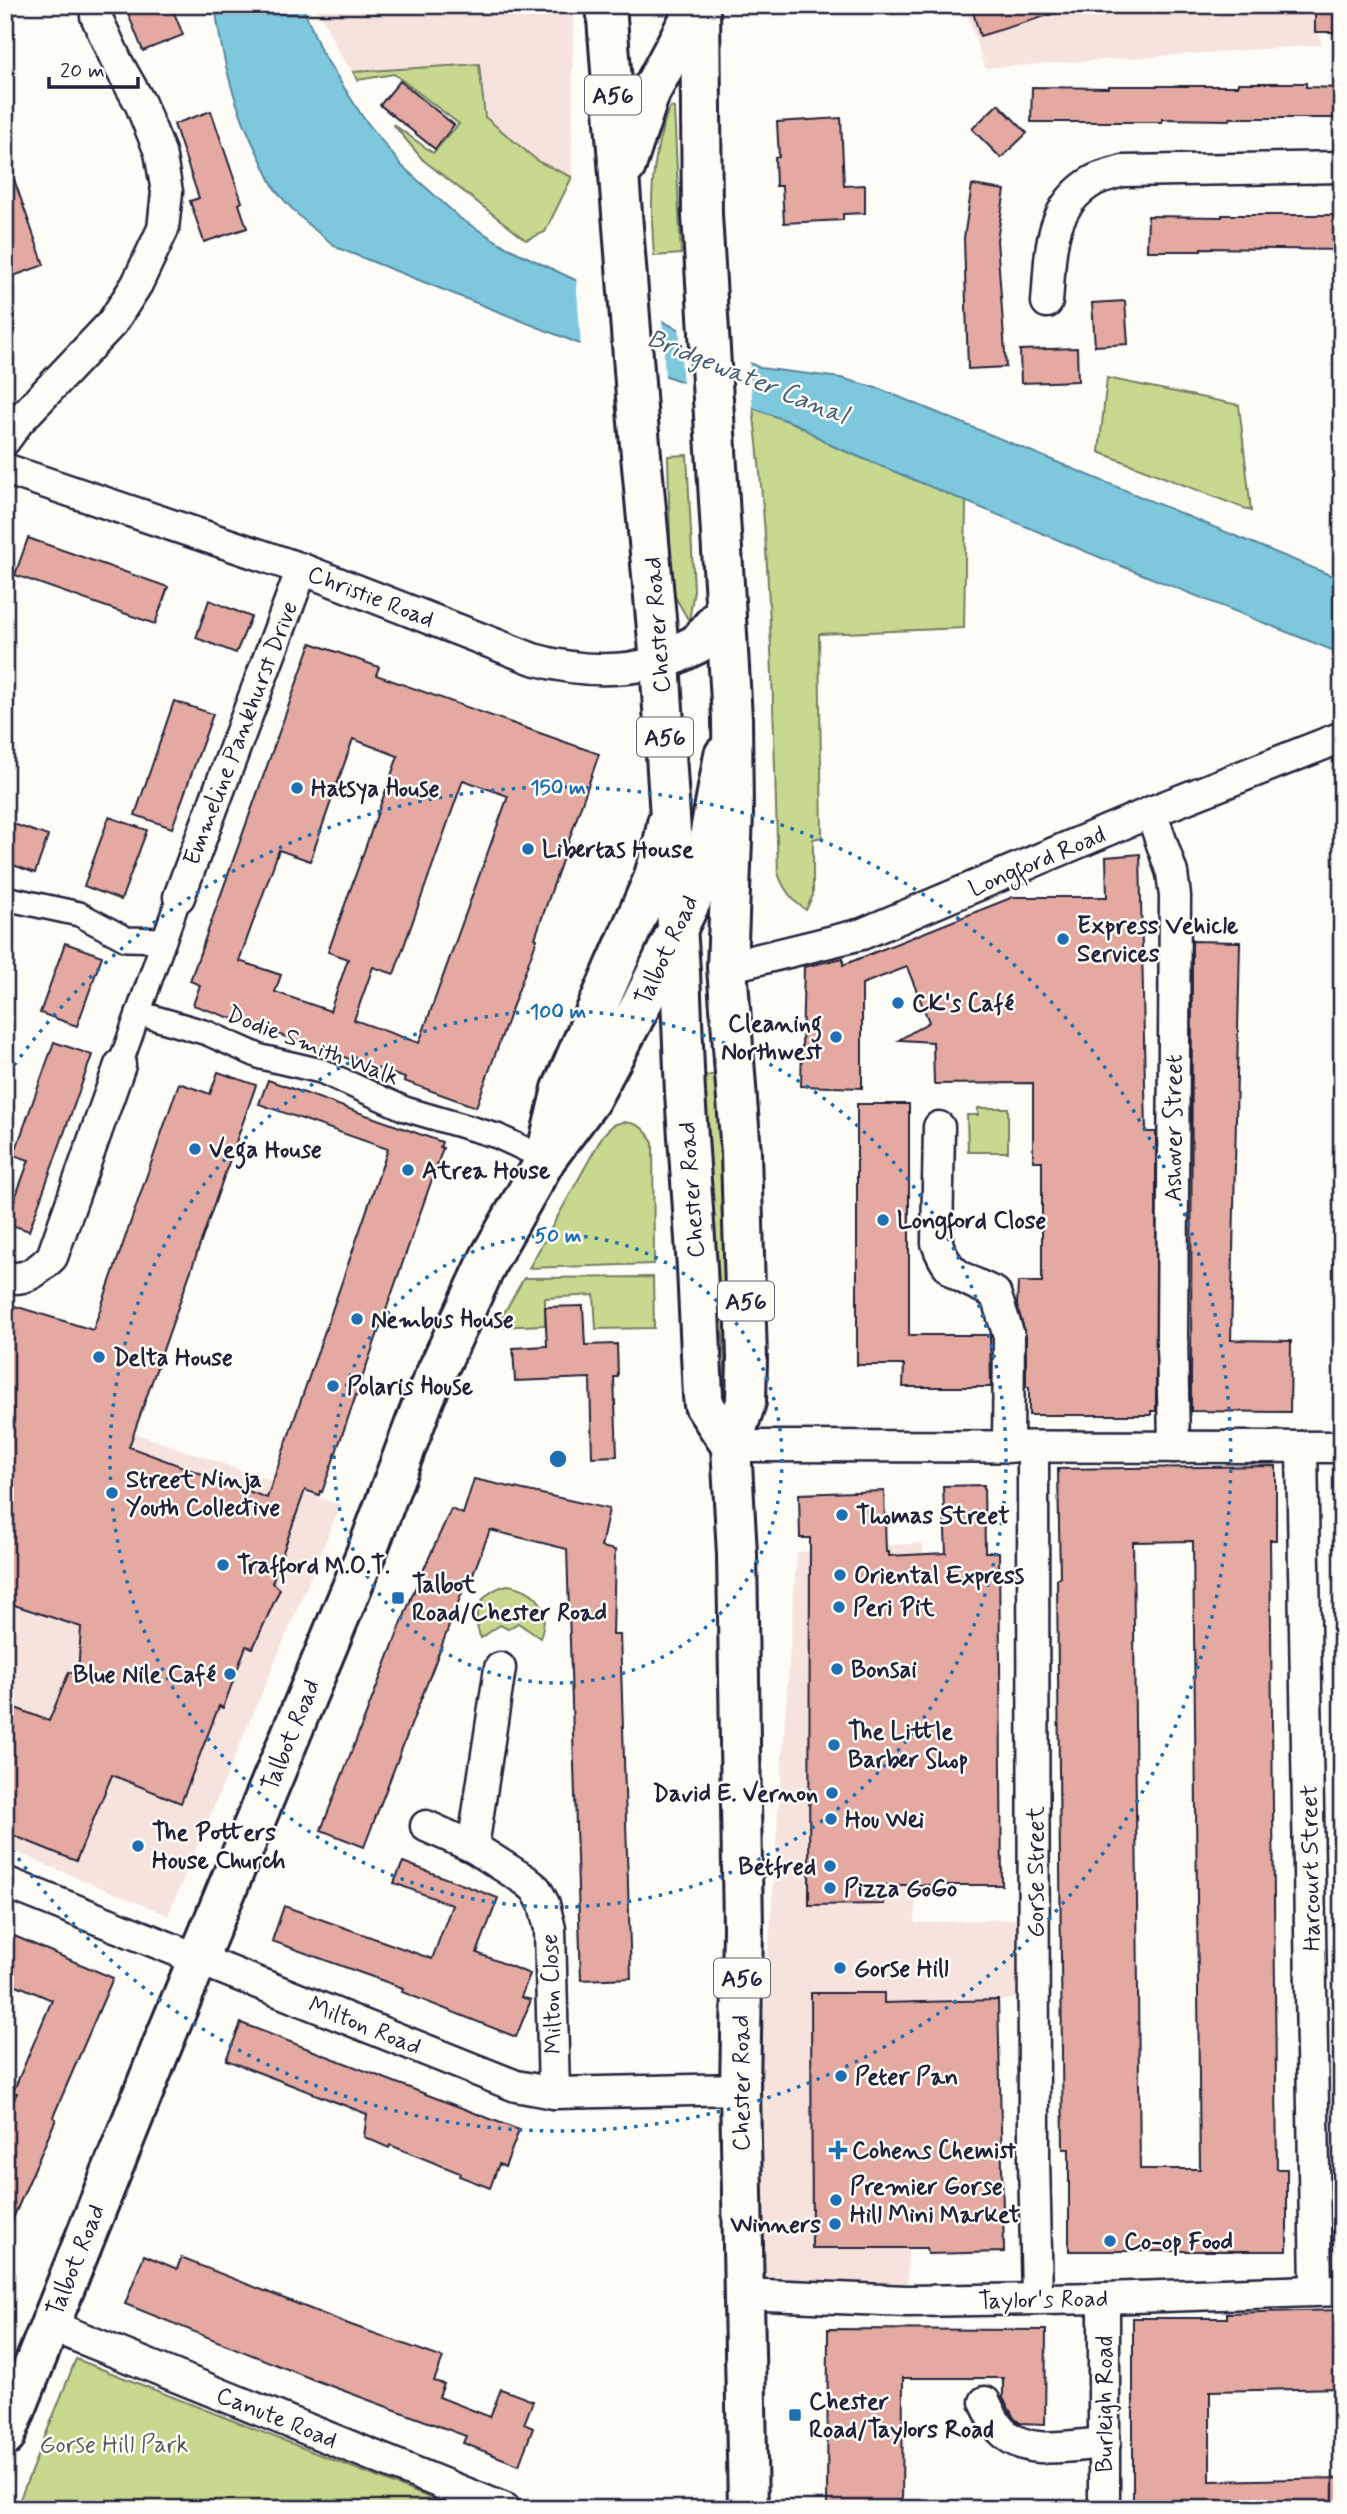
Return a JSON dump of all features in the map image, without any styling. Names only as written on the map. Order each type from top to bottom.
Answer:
[{"type":"main road","name":"Chester Road","points":[[606,5],[638,422],[660,662],[703,1395],[704,1405],[731,1446]]},
{"type":"main road","name":"Chester Road","points":[[698,5],[702,215],[732,718],[733,814],[727,967],[741,1153],[748,1386],[746,1402],[731,1446],[737,1554],[743,1915],[740,2090],[748,2509]]},
{"type":"main road","points":[[620,185],[650,93],[698,5]]},
{"type":"main road","name":"Christie Road","points":[[660,662],[697,644],[725,611]]},
{"type":"main road","name":"Talbot Road","points":[[5,2437],[198,1958],[369,1546],[425,1397],[490,1257],[546,1159],[590,1100],[676,933],[705,865],[732,718]]},
{"type":"main road","name":"Talbot Road","points":[[546,1159],[562,1089],[652,882],[670,813]]},
{"type":"main road","points":[[681,1005],[708,979],[727,967]]},
{"type":"street","points":[[9,423],[112,323],[137,284],[163,229],[167,192],[160,152],[140,103],[96,16],[95,5]]},
{"type":"street","points":[[1047,302],[1054,231],[1064,207],[1094,181],[1124,170],[1342,167]]},
{"type":"street","name":"Christie Road","points":[[5,469],[302,569],[489,643],[564,667],[611,670],[660,662]]},
{"type":"street","name":"Emmeline Pankhurst Drive","points":[[179,897],[302,569]]},
{"type":"street","name":"Longford Road","points":[[727,967],[862,934],[1151,813],[1342,737]]},
{"type":"street","name":"Ashover Street","points":[[1151,813],[1172,873],[1175,896],[1172,1322],[1174,1447]]},
{"type":"street","points":[[5,1276],[13,1279],[36,1273],[51,1257],[179,897]]},
{"type":"street","points":[[5,898],[79,914],[126,939],[164,940]]},
{"type":"street","name":"Dodie Smith Walk","points":[[138,1013],[207,1033],[261,1057],[321,1071],[405,1109],[497,1136],[546,1159]]},
{"type":"street","points":[[939,1127],[937,1242],[950,1270],[995,1293],[1009,1336],[1020,1447]]},
{"type":"street","points":[[731,1446],[1342,1447]]},
{"type":"street","name":"Gorse Street","points":[[1020,1447],[1035,1976],[1034,2158],[1037,2298]]},
{"type":"street","name":"Harcourt Street","points":[[1302,1447],[1329,2290]]},
{"type":"street","points":[[473,1847],[500,1668]]},
{"type":"street","name":"Milton Close","points":[[426,1826],[473,1847],[525,1880],[536,1889],[544,1904],[550,1929],[554,2093]]},
{"type":"street","name":"Milton Road","points":[[5,1881],[516,2086],[554,2093],[740,2090]]},
{"type":"street","name":"Taylor's Road","points":[[744,2294],[907,2301],[1104,2298],[1329,2290]]},
{"type":"street","name":"Burleigh Road","points":[[1104,2298],[1104,2509]]},
{"type":"street","name":"Canute Road","points":[[49,2325],[505,2509]]},
{"type":"street","points":[[985,2402],[1003,2433],[1016,2441],[1043,2447],[1105,2443]]},
{"type":"shaded area","points":[[316,5],[573,5],[572,177],[539,162],[485,117],[417,67],[353,72],[340,54]]},
{"type":"shaded area","points":[[964,5],[1310,5],[1322,45],[985,68]]},
{"type":"shaded area","points":[[5,1388],[341,1505],[168,1915],[5,1848]]},
{"type":"shaded area","points":[[923,1543],[915,1923],[1035,1918],[1035,1995],[913,2016],[907,2301],[744,2294],[797,1552]]},
{"type":"green space","points":[[479,64],[485,117],[539,162],[572,177],[545,232],[526,240],[423,160],[393,124],[433,153],[459,124],[394,74],[358,80],[353,72]]},
{"type":"green space","points":[[671,107],[674,108],[681,254],[654,256],[654,168],[663,126]]},
{"type":"green space","points":[[1107,378],[1239,405],[1251,511],[1099,452]]},
{"type":"green space","points":[[753,408],[796,424],[833,446],[966,501],[964,628],[819,634],[822,837],[813,839],[813,895],[806,910],[789,894],[778,873],[768,582]]},
{"type":"green space","points":[[687,455],[694,590],[689,621],[674,595],[671,578],[668,456]]},
{"type":"green space","points":[[717,1074],[730,1223],[733,1388],[724,1387],[725,1363],[718,1272],[700,1077]]},
{"type":"green space","points":[[978,1108],[1008,1108],[1008,1152],[968,1152],[967,1115],[978,1115]]},
{"type":"green space","points":[[623,1122],[641,1128],[653,1143],[654,1264],[529,1268],[603,1135],[613,1125]]},
{"type":"green space","points":[[653,1277],[654,1328],[596,1329],[594,1295],[545,1298],[545,1325],[496,1327],[524,1278]]},
{"type":"green space","points":[[508,1585],[527,1591],[539,1602],[544,1618],[540,1638],[518,1623],[508,1629],[500,1625],[481,1638],[477,1620],[480,1604],[491,1592]]},
{"type":"green space","name":"Gorse Hill Park","points":[[76,2359],[458,2509],[16,2509]]},
{"type":"water","name":"Bridgewater Canal","points":[[215,5],[302,5],[321,51],[362,116],[402,166],[461,219],[508,248],[760,368],[841,378],[880,389],[1342,580],[1342,654],[1099,557],[833,446],[796,424],[580,344],[338,248],[296,213],[271,182],[237,104],[221,46]]},
{"type":"pier","points":[[576,276],[662,317],[665,379],[581,348]]},
{"type":"pier","points":[[679,325],[749,359],[753,412],[683,386]]},
{"type":"building","points":[[141,5],[171,5],[183,35],[143,51],[127,11]]},
{"type":"building","points":[[971,5],[1062,5],[1062,11],[980,36]]},
{"type":"building","points":[[1315,5],[1342,5],[1342,32],[1315,32]]},
{"type":"building","points":[[400,81],[454,125],[435,149],[380,105]]},
{"type":"building","points":[[1238,83],[1306,83],[1306,87],[1342,88],[1342,118],[1031,122],[1032,87],[1238,86]]},
{"type":"building","points":[[998,104],[1027,133],[1001,158],[972,129]]},
{"type":"building","points":[[211,111],[242,202],[239,204],[247,228],[204,242],[190,201],[199,198],[174,124]]},
{"type":"building","points":[[841,118],[844,186],[865,185],[865,213],[843,214],[843,220],[784,223],[782,186],[776,186],[775,158],[779,157],[777,122]]},
{"type":"building","points":[[9,165],[44,265],[5,279],[5,166]]},
{"type":"building","points":[[972,185],[1005,190],[997,240],[1006,367],[968,369],[964,238]]},
{"type":"building","points":[[1342,215],[1342,250],[1201,248],[1201,251],[1147,251],[1148,216]]},
{"type":"building","points":[[1125,301],[1128,344],[1095,346],[1092,303]]},
{"type":"building","points":[[1077,348],[1078,381],[1021,383],[1020,350]]},
{"type":"building","points":[[28,538],[168,587],[155,624],[15,575]]},
{"type":"building","points":[[209,600],[251,617],[236,653],[196,638]]},
{"type":"building","points":[[311,643],[379,667],[376,675],[599,754],[535,938],[537,939],[476,1107],[404,1081],[405,1078],[193,1005],[200,985],[190,981]],"holes":[[[353,739],[398,756],[328,952],[348,959],[330,1011],[275,992],[281,975],[239,961],[279,850],[310,861]],[[463,780],[508,796],[419,1043],[354,1020],[373,967],[394,974]]]},
{"type":"building","points":[[174,701],[213,714],[172,828],[135,815]]},
{"type":"building","points":[[109,817],[147,830],[121,900],[84,886]]},
{"type":"building","points":[[5,821],[48,836],[35,873],[5,862]]},
{"type":"building","points":[[1140,854],[1146,1132],[1156,1132],[1156,1411],[1151,1411],[1151,1415],[1029,1415],[1026,1336],[1017,1306],[1018,1282],[1042,1282],[1042,1161],[1033,1161],[1033,1083],[934,1084],[933,1042],[899,1040],[929,1022],[907,967],[862,984],[862,1088],[801,1086],[804,967],[843,958],[843,965],[1013,897],[1107,897],[1106,857]]},
{"type":"building","points":[[1192,941],[1240,942],[1231,1340],[1291,1341],[1290,1412],[1191,1411]]},
{"type":"building","points":[[65,943],[102,956],[77,1026],[40,1013]]},
{"type":"building","points":[[54,1042],[92,1055],[29,1231],[6,1223],[29,1160],[14,1155]]},
{"type":"building","points":[[218,1072],[256,1085],[129,1447],[267,1498],[388,1149],[259,1104],[268,1080],[442,1142],[440,1147],[443,1148],[322,1492],[320,1491],[319,1495],[305,1490],[272,1583],[280,1589],[253,1648],[246,1646],[223,1708],[219,1706],[181,1803],[112,1775],[76,1861],[5,1832],[5,1704],[49,1721],[69,1672],[78,1675],[81,1627],[5,1602],[5,1303],[93,1330],[179,1083],[210,1094]]},
{"type":"building","name":"Longford Close","points":[[857,1104],[909,1104],[909,1335],[990,1335],[991,1387],[903,1387],[904,1365],[857,1365]]},
{"type":"building","points":[[583,1306],[585,1345],[617,1344],[618,1377],[614,1377],[617,1456],[592,1457],[590,1378],[515,1381],[513,1348],[547,1346],[545,1307]]},
{"type":"building","points":[[1276,1466],[1276,1540],[1270,1540],[1277,2169],[1287,2169],[1287,2251],[1069,2251],[1069,2149],[1063,2149],[1058,1469]],"holes":[[[1193,1541],[1200,2169],[1140,2169],[1133,1542]]]},
{"type":"building","points":[[474,1479],[609,1509],[601,1547],[615,1550],[613,1635],[620,1635],[631,1978],[581,1980],[567,1549],[490,1530],[473,1574],[470,1572],[364,1847],[321,1830],[414,1591],[451,1509],[463,1514]]},
{"type":"building","points":[[984,1485],[985,1552],[999,1552],[1002,1885],[884,1885],[884,1904],[809,1905],[810,1538],[800,1538],[799,1494],[884,1491],[886,1552],[889,1552],[889,1556],[946,1553],[943,1486]]},
{"type":"building","points":[[403,1862],[498,1898],[477,1953],[530,1974],[521,1997],[531,2000],[516,2037],[402,1992],[403,1988],[272,1941],[284,1906],[432,1959],[452,1905],[394,1883]]},
{"type":"building","points":[[5,1932],[113,1978],[5,2237],[5,2119],[17,2093],[13,2092],[52,2000],[5,1980]]},
{"type":"building","points":[[811,1993],[884,1993],[884,2003],[998,2000],[1004,2252],[928,2254],[927,2248],[812,2248]]},
{"type":"building","points":[[241,2023],[519,2130],[505,2167],[499,2164],[490,2188],[459,2176],[460,2173],[364,2137],[367,2114],[226,2060]]},
{"type":"building","points":[[144,2255],[177,2269],[181,2258],[443,2358],[434,2381],[444,2384],[439,2397],[490,2417],[501,2389],[533,2401],[524,2424],[533,2428],[519,2465],[463,2443],[466,2436],[312,2379],[125,2304]]},
{"type":"building","points":[[1342,2310],[1342,2388],[1210,2391],[1210,2481],[1342,2478],[1342,2509],[1133,2509],[1133,2318],[1227,2318],[1227,2313]]},
{"type":"building","points":[[828,2329],[1046,2330],[1045,2424],[1020,2423],[1014,2418],[1003,2398],[1003,2378],[903,2378],[902,2509],[827,2509]]},
{"type":"place","name":"Hatsya House","points":[[297,788]]},
{"type":"place","name":"Libertas House","points":[[528,849]]},
{"type":"place","name":"Express Vehicle Services","points":[[1063,939]]},
{"type":"place","name":"CK's Café","points":[[898,1003]]},
{"type":"place","name":"Cleaning Northwest","points":[[836,1037]]},
{"type":"place","name":"Vega House","points":[[195,1149]]},
{"type":"place","name":"Atrea House","points":[[408,1170]]},
{"type":"place","name":"Longford Close","points":[[883,1220]]},
{"type":"place","name":"Nembus House","points":[[357,1319]]},
{"type":"place","name":"Delta House","points":[[99,1357]]},
{"type":"place","name":"Polaris House","points":[[333,1386]]},
{"type":"place","name":"Street Ninja Youth Collective","points":[[112,1493]]},
{"type":"place","name":"Thomas Street","points":[[842,1515]]},
{"type":"place","name":"Trafford M.O.T.","points":[[223,1565]]},
{"type":"place","name":"Oriental Express","points":[[840,1575]]},
{"type":"place","name":"Talbot Road/Chester Road","points":[[398,1598]]},
{"type":"place","name":"Peri Pit","points":[[839,1607]]},
{"type":"place","name":"Bonsai","points":[[837,1669]]},
{"type":"place","name":"Blue Nile Café","points":[[230,1674]]},
{"type":"place","name":"The Little Barber Shop","points":[[834,1745]]},
{"type":"place","name":"David E. Vernon","points":[[832,1793]]},
{"type":"place","name":"Hou Wei","points":[[831,1819]]},
{"type":"place","name":"The Potters House Church","points":[[138,1846]]},
{"type":"place","name":"Betfred","points":[[830,1866]]},
{"type":"place","name":"Pizza GoGo","points":[[830,1888]]},
{"type":"place","name":"Gorse Hill","points":[[840,1968]]},
{"type":"place","name":"Peter Pan","points":[[841,2076]]},
{"type":"place","name":"Cohens Chemist","points":[[838,2150]]},
{"type":"place","name":"Premier Gorse Hill Mini Market","points":[[836,2200]]},
{"type":"place","name":"Winners","points":[[835,2224]]},
{"type":"place","name":"Co-op Food","points":[[1110,2241]]},
{"type":"place","name":"Chester Road/Taylors Road","points":[[795,2415]]}]
